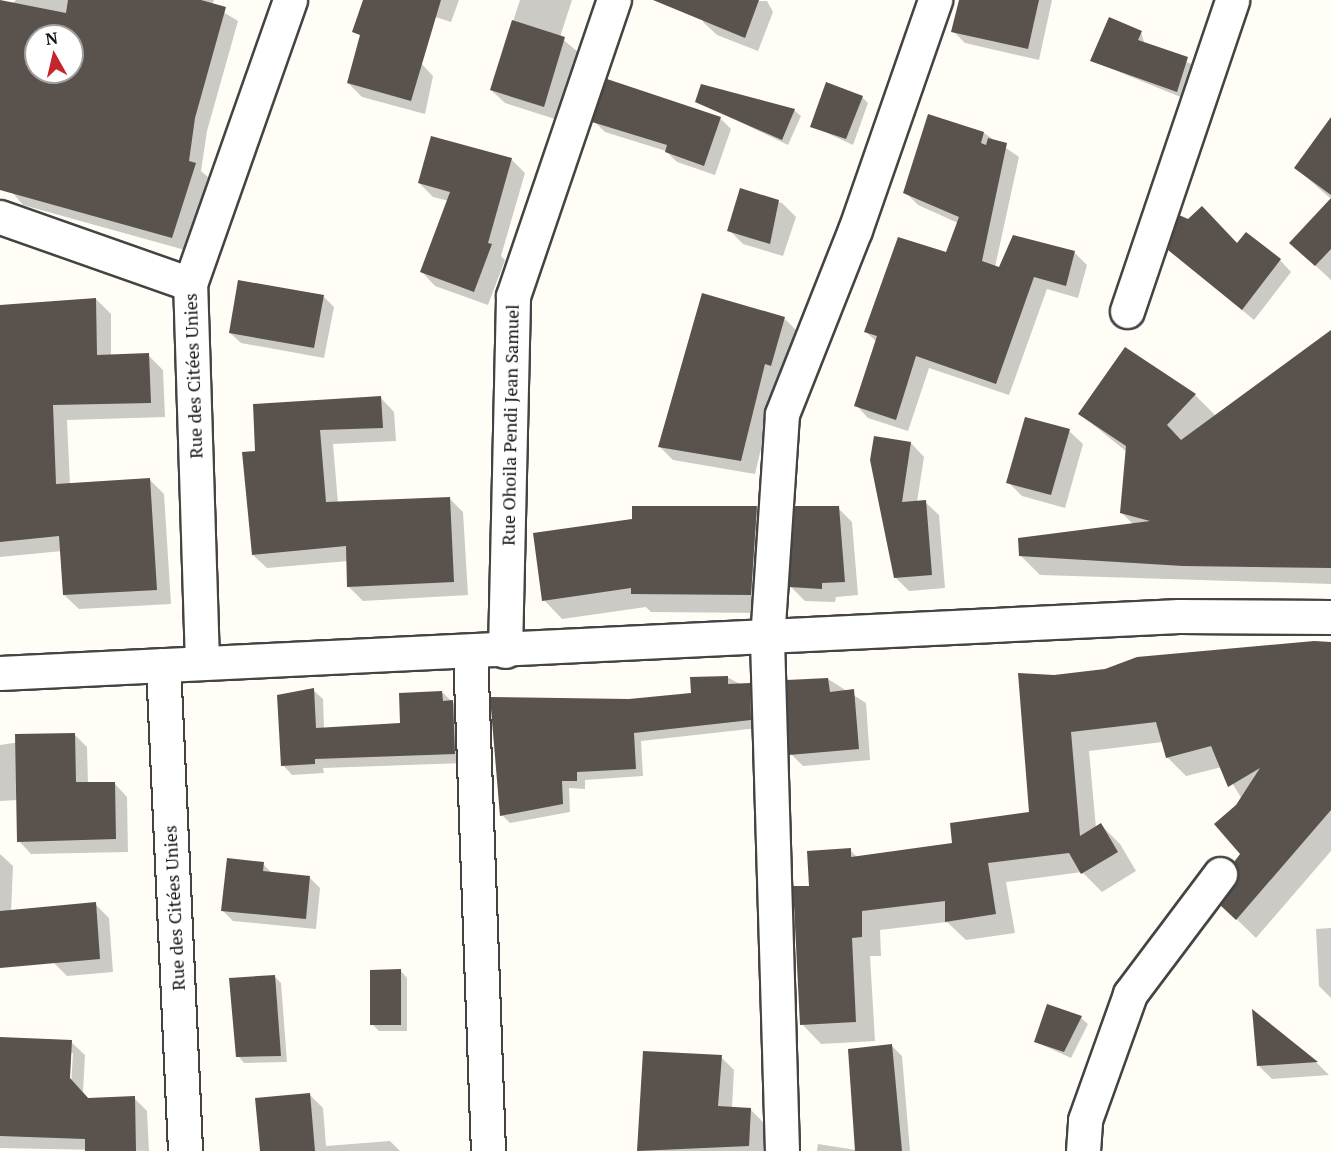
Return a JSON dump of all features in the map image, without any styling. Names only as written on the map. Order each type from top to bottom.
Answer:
[{"type":"street","name":"Rue des Citées Unies","points":[[202,662],[190,284],[290,0]]},
{"type":"street","name":"Rue Ohoila Pendi Jean Samuel","points":[[505,651],[513,296],[614,0]]},
{"type":"street","points":[[782,1151],[768,640],[782,414],[855,230],[935,0]]},
{"type":"street","points":[[1127,311],[1232,0]]},
{"type":"street","points":[[0,217],[190,284]]},
{"type":"street","points":[[0,673],[202,662],[768,640],[1179,616],[1331,617]]},
{"type":"street","points":[[470,651],[488,1151]]},
{"type":"street","name":"Rue des Citées Unies","points":[[163,665],[185,1151]]},
{"type":"street","points":[[1083,1151],[1085,1120],[1130,994],[1220,874]]},
{"type":"building","points":[[0,0],[66,13],[68,0],[201,0],[226,7],[195,118],[189,161],[196,163],[172,238],[0,190]]},
{"type":"building","points":[[363,0],[441,0],[411,101],[347,83],[360,35],[352,32]]},
{"type":"building","points":[[653,0],[759,0],[745,38]]},
{"type":"building","points":[[959,0],[1039,0],[1028,49],[951,32]]},
{"type":"building","points":[[1109,17],[1142,31],[1138,40],[1188,57],[1177,92],[1090,61]]},
{"type":"building","points":[[512,20],[565,37],[544,107],[490,90]]},
{"type":"building","points":[[607,79],[721,117],[704,166],[665,152],[667,145],[592,122]]},
{"type":"building","points":[[826,82],[863,96],[846,139],[810,127]]},
{"type":"building","points":[[701,84],[795,109],[782,140],[695,102]]},
{"type":"building","points":[[928,114],[984,132],[981,143],[986,145],[988,138],[1007,143],[982,261],[999,267],[1013,235],[1075,251],[1066,286],[1034,277],[996,384],[916,356],[896,420],[854,406],[877,336],[864,332],[898,237],[946,252],[959,217],[903,193]]},
{"type":"building","points":[[1331,117],[1331,195],[1294,168]]},
{"type":"building","points":[[431,136],[512,158],[488,243],[492,244],[474,292],[420,272],[450,192],[418,183]]},
{"type":"building","points":[[740,188],[779,200],[770,244],[727,231]]},
{"type":"building","points":[[1331,198],[1331,249],[1315,266],[1289,243]]},
{"type":"building","points":[[1202,206],[1237,243],[1246,232],[1281,259],[1242,310],[1168,250],[1179,215],[1188,219]]},
{"type":"building","points":[[238,280],[324,295],[314,348],[229,333]]},
{"type":"building","points":[[702,293],[785,317],[771,366],[765,364],[741,461],[658,447]]},
{"type":"building","points":[[96,298],[97,355],[149,353],[151,403],[53,405],[56,484],[150,478],[157,590],[63,595],[59,536],[0,542],[0,305]]},
{"type":"building","points":[[1331,330],[1331,568],[1183,566],[1019,556],[1018,538],[1150,521],[1120,513],[1126,446],[1078,414],[1125,347],[1196,394],[1167,425],[1181,440]]},
{"type":"building","points":[[381,396],[383,428],[320,430],[326,502],[450,497],[454,582],[347,587],[346,546],[252,555],[242,452],[255,451],[253,404]]},
{"type":"building","points":[[1025,417],[1070,429],[1051,495],[1006,483]]},
{"type":"building","points":[[874,436],[911,442],[902,502],[926,500],[932,575],[894,578],[870,460]]},
{"type":"building","points":[[632,506],[757,506],[751,595],[631,594],[631,588],[542,601],[533,533],[632,519]]},
{"type":"building","points":[[795,506],[839,506],[845,582],[822,583],[822,589],[789,587]]},
{"type":"building","points":[[1314,641],[1331,642],[1331,810],[1236,920],[1220,905],[1238,877],[1234,862],[1240,854],[1214,824],[1236,805],[1260,768],[1228,787],[1211,746],[1166,758],[1156,722],[1071,732],[1080,836],[1101,823],[1118,852],[1081,874],[1069,853],[988,863],[996,914],[945,922],[945,901],[862,911],[862,937],[852,938],[856,1022],[800,1025],[793,886],[809,886],[807,851],[851,848],[851,857],[952,843],[950,823],[1029,812],[1018,673],[1054,675],[1105,669],[1137,657]]},
{"type":"building","points":[[728,676],[728,684],[750,683],[751,720],[634,733],[636,769],[577,772],[577,781],[562,781],[563,804],[500,816],[490,697],[629,699],[691,693],[690,677]]},
{"type":"building","points":[[828,678],[830,692],[854,689],[859,749],[789,755],[787,680]]},
{"type":"building","points":[[314,688],[316,728],[400,723],[399,693],[442,691],[443,701],[453,700],[455,754],[315,759],[315,764],[281,766],[277,695]]},
{"type":"building","points":[[75,733],[76,782],[115,782],[116,839],[17,842],[15,734]]},
{"type":"building","points":[[227,858],[264,862],[263,871],[310,876],[306,919],[221,911]]},
{"type":"building","points":[[96,902],[100,959],[0,968],[0,911]]},
{"type":"building","points":[[401,969],[401,1025],[370,1025],[370,970]]},
{"type":"building","points":[[275,975],[281,1056],[236,1057],[229,978]]},
{"type":"building","points":[[1047,1004],[1082,1016],[1064,1052],[1034,1042]]},
{"type":"building","points":[[1252,1009],[1318,1062],[1257,1066]]},
{"type":"building","points":[[0,1037],[72,1040],[70,1078],[88,1098],[135,1096],[136,1151],[85,1151],[85,1139],[0,1136]]},
{"type":"building","points":[[892,1044],[902,1151],[855,1151],[848,1049]]},
{"type":"building","points":[[643,1051],[722,1055],[718,1106],[751,1108],[749,1146],[637,1151]]},
{"type":"building","points":[[310,1093],[315,1151],[260,1151],[255,1098]]}]
